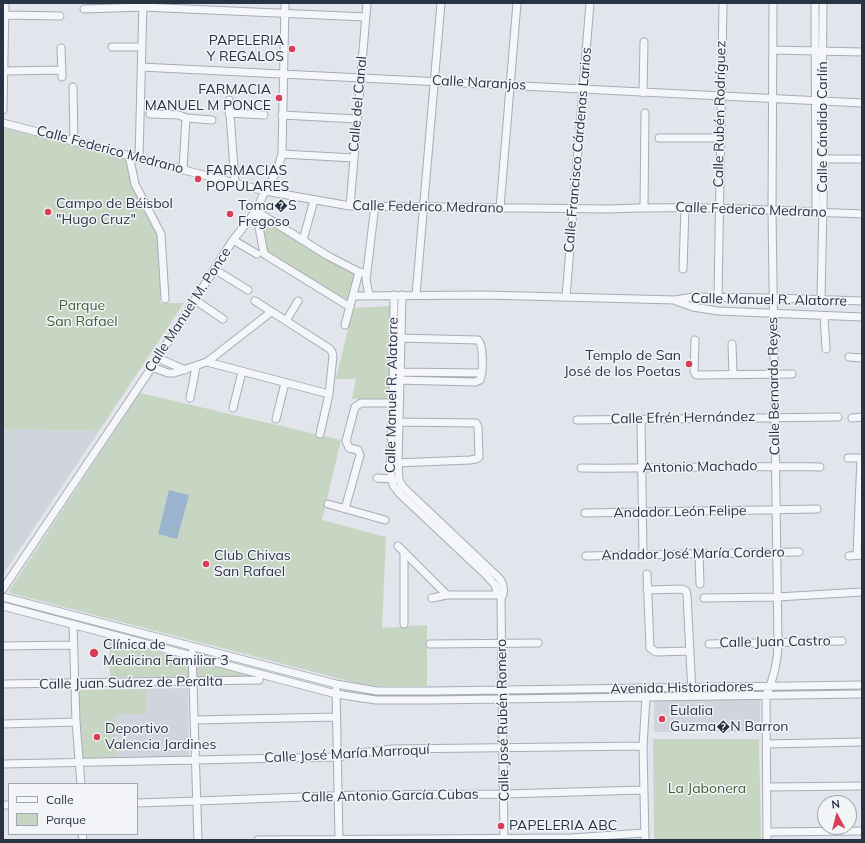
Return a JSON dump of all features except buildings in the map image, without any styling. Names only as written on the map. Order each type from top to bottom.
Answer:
[{"type":"street","name":"Calle Manuel M. Ponce","points":[[3,589],[158,358],[214,269],[256,210],[278,168],[282,154],[285,3]]},
{"type":"street","name":"Calle del Canal","points":[[350,206],[367,3]]},
{"type":"street","points":[[416,295],[441,3]]},
{"type":"street","points":[[500,208],[517,3]]},
{"type":"street","name":"Calle Francisco Cárdenas Larios","points":[[566,297],[590,3]]},
{"type":"street","name":"Calle Rubén Rodríguez","points":[[718,297],[723,3]]},
{"type":"street","name":"Calle Bernardo Reyes","points":[[766,696],[770,686],[778,652],[772,211],[773,3]]},
{"type":"street","name":"Calle Cándido Carlín","points":[[816,3],[819,51],[819,100],[816,158],[821,300]]},
{"type":"street","name":"Calle Cándido Carlín","points":[[819,51],[823,3]]},
{"type":"street","points":[[139,158],[143,5]]},
{"type":"street","points":[[84,9],[143,5],[285,14],[366,17]]},
{"type":"street","points":[[3,110],[5,8],[60,16]]},
{"type":"street","points":[[643,93],[644,42]]},
{"type":"street","points":[[112,47],[142,47]]},
{"type":"street","points":[[4,71],[62,74],[61,48]]},
{"type":"street","points":[[773,50],[862,52]]},
{"type":"street","name":"Calle Naranjos","points":[[142,67],[862,103]]},
{"type":"street","points":[[73,87],[74,141]]},
{"type":"street","points":[[229,100],[235,183]]},
{"type":"street","name":"Calle Cándido Carlín","points":[[819,100],[824,159],[819,212]]},
{"type":"street","points":[[644,112],[644,207]]},
{"type":"street","points":[[229,113],[264,115]]},
{"type":"street","points":[[150,114],[179,115],[186,118],[212,120]]},
{"type":"street","points":[[282,115],[357,119]]},
{"type":"street","points":[[183,169],[186,118]]},
{"type":"street","name":"Calle Federico Medrano","points":[[3,123],[265,191],[350,206],[375,205],[500,208],[644,207],[862,214]]},
{"type":"street","points":[[659,138],[720,138]]},
{"type":"street","points":[[282,154],[354,158]]},
{"type":"street","points":[[129,155],[137,189],[161,234],[165,299]]},
{"type":"street","points":[[816,158],[862,159]]},
{"type":"street","points":[[303,240],[314,200]]},
{"type":"street","points":[[344,325],[353,296],[363,273],[375,205]]},
{"type":"street","points":[[683,269],[685,208]]},
{"type":"street","points":[[256,210],[328,256],[363,273]]},
{"type":"street","points":[[256,210],[264,254],[350,307]]},
{"type":"street","points":[[234,240],[257,254]]},
{"type":"street","points":[[214,269],[248,290]]},
{"type":"street","points":[[363,273],[370,296]]},
{"type":"street","name":"Calle Manuel R. Alatorre","points":[[402,295],[394,463],[391,479],[392,485],[400,494],[488,573],[503,583],[501,597]]},
{"type":"street","name":"Calle Manuel R. Alatorre","points":[[353,296],[416,295],[675,300],[693,297],[718,297],[862,301]]},
{"type":"street","name":"Calle Manuel R. Alatorre","points":[[394,296],[394,338],[397,376]]},
{"type":"street","points":[[195,300],[223,319]]},
{"type":"street","name":"Calle Manuel R. Alatorre","points":[[675,300],[693,307],[718,311],[862,317]]},
{"type":"street","points":[[255,301],[331,350],[333,356],[329,394],[320,434]]},
{"type":"street","points":[[286,321],[298,301]]},
{"type":"street","points":[[152,367],[168,373],[174,373],[196,367],[207,362],[271,312]]},
{"type":"street","points":[[824,316],[826,349]]},
{"type":"street","points":[[394,338],[478,340],[482,344],[482,373],[480,380],[475,382],[397,376]]},
{"type":"street","points":[[695,340],[695,374],[792,374]]},
{"type":"street","points":[[732,344],[732,374]]},
{"type":"street","points":[[849,357],[862,358]]},
{"type":"street","points":[[158,358],[185,370]]},
{"type":"street","points":[[207,362],[329,394]]},
{"type":"street","points":[[190,398],[196,367]]},
{"type":"street","points":[[233,408],[242,372]]},
{"type":"street","points":[[276,419],[285,383]]},
{"type":"street","points":[[345,509],[360,455],[358,450],[349,448],[346,443],[354,409],[361,403],[396,403]]},
{"type":"street","name":"Calle Efrén Hernández","points":[[577,420],[838,417]]},
{"type":"street","points":[[852,418],[862,417]]},
{"type":"street","points":[[641,419],[643,554]]},
{"type":"street","points":[[394,463],[476,460],[479,456],[478,427],[476,423],[396,422]]},
{"type":"street","points":[[848,458],[862,458],[859,555],[849,556]]},
{"type":"street","name":"Calle Manuel R. Alatorre","points":[[394,463],[399,480],[403,487],[488,573]]},
{"type":"street","name":"Antonio Machado","points":[[581,468],[820,467]]},
{"type":"street","points":[[377,478],[391,479]]},
{"type":"street","points":[[328,504],[385,520]]},
{"type":"street","name":"Andador León Felipe","points":[[585,513],[817,509]]},
{"type":"street","points":[[398,546],[404,554],[447,595]]},
{"type":"street","name":"Andador José María Cordero","points":[[586,556],[799,552]]},
{"type":"street","points":[[404,554],[404,624]]},
{"type":"street","points":[[699,554],[700,584]]},
{"type":"street","points":[[647,574],[651,650],[656,652],[690,651]]},
{"type":"street","points":[[647,590],[682,589],[686,591],[692,697]]},
{"type":"street","points":[[704,598],[777,597],[862,592]]},
{"type":"street","points":[[432,598],[447,595],[501,597]]},
{"type":"street","points":[[3,597],[336,684],[377,691],[502,695]]},
{"type":"street","name":"Calle José Rubén Romero","points":[[501,597],[504,839]]},
{"type":"street","points":[[3,606],[336,694],[376,700],[502,695]]},
{"type":"street","points":[[73,624],[76,722],[81,783]]},
{"type":"street","name":"Calle Juan Castro","points":[[709,644],[842,641]]},
{"type":"street","points":[[430,644],[538,643]]},
{"type":"street","points":[[3,646],[74,645]]},
{"type":"street","points":[[192,646],[198,840]]},
{"type":"street","name":"Calle Juan Suárez de Peralta","points":[[3,684],[258,680]]},
{"type":"street","points":[[336,684],[339,839]]},
{"type":"street","name":"Avenida Historiadores","points":[[502,695],[692,688],[862,685]]},
{"type":"street","name":"Avenida Historiadores","points":[[502,695],[692,697],[862,694]]},
{"type":"street","points":[[766,696],[767,840]]},
{"type":"street","points":[[258,840],[571,839],[645,837],[643,790],[646,697]]},
{"type":"street","points":[[194,720],[336,717]]},
{"type":"street","points":[[3,724],[76,722]]},
{"type":"street","points":[[767,744],[862,742]]},
{"type":"street","name":"Calle José María Marroquí","points":[[3,764],[338,758],[359,752],[393,749],[644,746]]},
{"type":"street","points":[[767,787],[862,786]]},
{"type":"street","name":"Calle Antonio García Cubas","points":[[138,803],[197,802],[362,794],[504,794],[643,790]]},
{"type":"street","points":[[767,832],[862,831]]},
{"type":"shaded area","points":[[3,429],[99,431],[3,574]]},
{"type":"shaded area","points":[[188,688],[189,757],[116,758],[115,715],[145,714],[145,689]]},
{"type":"shaded area","points":[[760,697],[760,732],[654,732],[654,699]]},
{"type":"green space","name":"Parque San Rafael","points":[[3,128],[127,159],[158,231],[160,248],[160,303],[184,303],[99,431],[3,429]]},
{"type":"green space","points":[[259,218],[345,269],[355,271],[348,303],[266,253]]},
{"type":"green space","points":[[391,306],[390,399],[352,399],[356,379],[336,379],[353,308]]},
{"type":"green space","name":"Club Chivas San Rafael","points":[[140,393],[341,440],[322,520],[386,537],[382,628],[427,625],[427,686],[364,685],[10,593],[9,591]]},
{"type":"green space","points":[[109,640],[190,660],[189,677],[110,677]]},
{"type":"green space","points":[[196,661],[254,675],[246,679],[197,679]]},
{"type":"green space","name":"Deportivo Valencia Jardines","points":[[145,689],[145,714],[115,715],[116,758],[81,759],[77,690]]},
{"type":"green space","name":"La Jabonera","points":[[653,739],[759,739],[761,840],[654,840]]},
{"type":"water","points":[[169,490],[189,495],[177,539],[158,534]]},
{"type":"place","name":"PAPELERIA Y REGALOS","points":[[292,49]]},
{"type":"place","name":"FARMACIA MANUEL M PONCE","points":[[279,98]]},
{"type":"place","name":"FARMACIAS POPULARES","points":[[198,179]]},
{"type":"place","name":"Campo de Béisbol \"Hugo Cruz\"","points":[[48,212]]},
{"type":"place","name":"Toma�S Fregoso","points":[[230,214]]},
{"type":"place","name":"Templo de San José de los Poetas","points":[[689,364]]},
{"type":"place","name":"Club Chivas San Rafael","points":[[206,564]]},
{"type":"place","name":"Clínica de Medicina Familiar 3","points":[[94,653]]},
{"type":"place","name":"Eulalia Guzma�N Barron","points":[[662,719]]},
{"type":"place","name":"Deportivo Valencia Jardines","points":[[97,737]]},
{"type":"place","name":"PAPELERIA ABC","points":[[501,826]]}]
